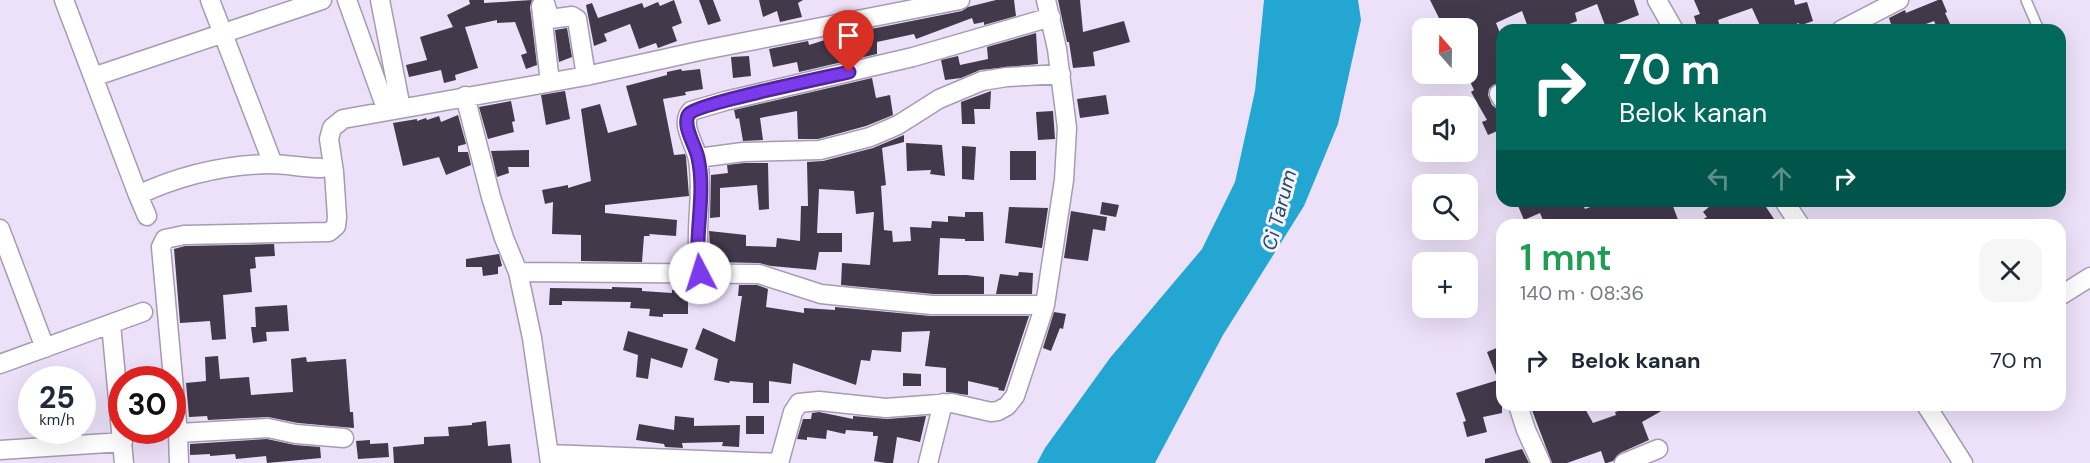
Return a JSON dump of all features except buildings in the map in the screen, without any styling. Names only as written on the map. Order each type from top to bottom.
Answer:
[{"type":"street","points":[[64,0],[147,216]]},
{"type":"street","points":[[210,0],[273,164]]},
{"type":"street","points":[[93,77],[322,0]]},
{"type":"street","points":[[347,0],[383,100]]},
{"type":"street","points":[[380,0],[401,108]]},
{"type":"street","points":[[542,0],[550,19],[572,16],[577,19],[586,76]]},
{"type":"street","points":[[542,0],[550,82]]},
{"type":"street","points":[[172,366],[161,247],[165,239],[184,235],[329,232],[336,226],[337,217],[329,139],[332,128],[343,119],[586,76],[899,6],[960,0]]},
{"type":"street","points":[[1657,0],[1671,24]]},
{"type":"street","points":[[1853,24],[1899,0]]},
{"type":"street","points":[[465,96],[491,197],[518,272],[532,338],[549,459],[779,463],[793,412],[799,403],[819,401],[886,408],[952,403],[991,412],[1007,406],[1015,396],[1046,305],[1064,180],[1066,128],[1049,9],[913,57],[725,101],[692,111],[687,115],[686,122],[698,158],[701,197],[698,244],[700,273]]},
{"type":"street","points":[[698,158],[743,152],[829,148],[870,137],[898,125],[939,99],[982,81],[1060,74]]},
{"type":"street","points":[[138,195],[167,181],[198,172],[239,165],[273,164],[322,168]]},
{"type":"street","points":[[0,231],[45,348]]},
{"type":"street","points":[[518,272],[759,274],[821,294],[932,305],[1046,305]]},
{"type":"street","points":[[2066,292],[2090,277]]},
{"type":"street","points":[[0,364],[142,312]]},
{"type":"street","points":[[111,324],[115,366]]},
{"type":"street","points":[[928,463],[943,403]]},
{"type":"street","points":[[1520,411],[1541,463]]},
{"type":"street","points":[[1930,411],[1963,463]]},
{"type":"street","points":[[186,433],[268,428],[296,434],[344,438]]},
{"type":"street","points":[[0,448],[108,443]]},
{"type":"street","points":[[123,444],[124,463]]},
{"type":"street","points":[[178,444],[179,463]]},
{"type":"street","points":[[1624,463],[1658,449]]},
{"type":"lane","points":[[2026,0],[2036,24]]},
{"type":"water","name":"Ci Tarum","points":[[1264,0],[1358,0],[1361,20],[1338,124],[1304,206],[1223,335],[1155,463],[1037,463],[1045,448],[1110,358],[1202,249],[1235,182],[1255,91]]},
{"type":"route","points":[[700,273],[698,244],[701,197],[698,158],[686,122],[687,115],[692,111],[725,101],[849,72]]}]
